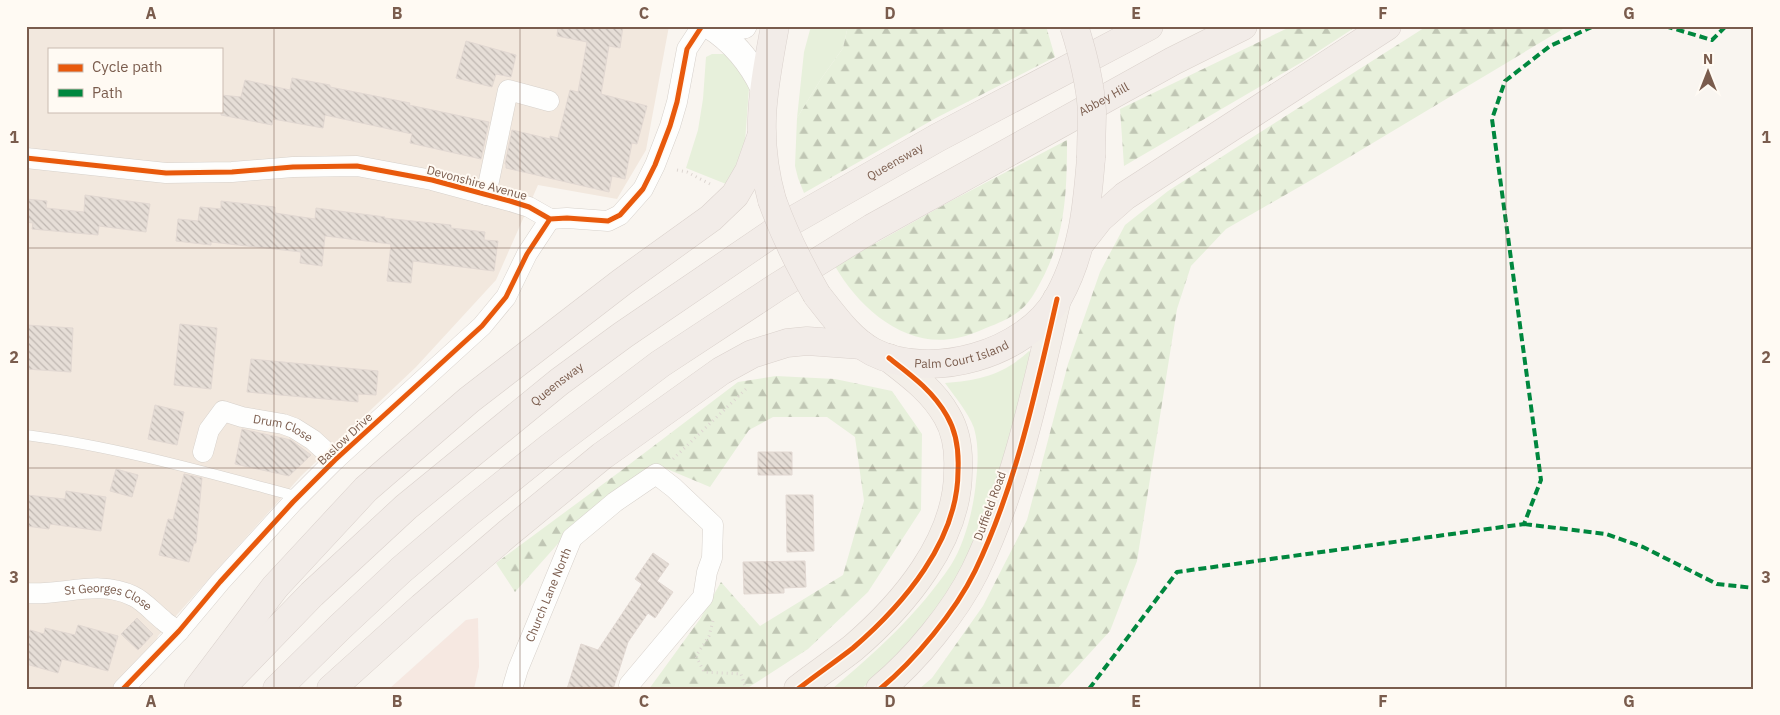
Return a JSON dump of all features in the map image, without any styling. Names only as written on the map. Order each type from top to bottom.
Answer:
[{"type":"highway","name":"Palm Court Island","points":[[775,26],[763,88],[761,137],[763,164],[772,200],[783,231],[797,261],[817,295],[835,319],[862,346],[889,358],[904,362],[936,364],[972,358],[998,349],[1018,338],[1045,315],[1058,299],[1081,242],[1091,158],[1092,111],[1082,53],[1074,26]]},
{"type":"highway","name":"Queensway","points":[[220,689],[312,594],[406,507],[559,382],[622,335],[783,226],[938,138],[1149,26]]},
{"type":"highway","name":"Abbey Hill","points":[[278,689],[401,570],[549,448],[660,364],[777,287],[872,228],[1173,61],[1243,26]]},
{"type":"highway","points":[[1081,242],[1099,220],[1126,196],[1387,26]]},
{"type":"highway","points":[[198,689],[275,587],[366,489],[469,400],[622,282],[711,218],[736,196],[749,171],[761,137]]},
{"type":"highway","points":[[331,689],[422,607],[602,456],[721,372],[752,354],[788,343],[807,341],[862,346]]},
{"type":"main road","name":"Duffield Road","points":[[880,689],[920,650],[935,632],[974,573],[997,522],[1005,498],[1037,385],[1058,299]]},
{"type":"main road","points":[[798,689],[853,647],[890,611],[912,586],[938,545],[954,506],[958,478],[958,458],[955,434],[948,417],[922,384],[889,358]]},
{"type":"street","points":[[550,220],[567,218],[608,221],[620,215],[643,189],[655,165],[677,102],[687,49],[708,27],[732,28],[744,26]]},
{"type":"street","points":[[708,27],[743,54],[755,70],[763,88]]},
{"type":"street","points":[[486,195],[508,90],[549,101]]},
{"type":"street","name":"Devonshire Avenue","points":[[26,158],[166,173],[357,166],[432,180],[529,207],[550,220]]},
{"type":"street","name":"Baslow Drive","points":[[123,689],[179,631],[220,582],[335,460],[482,326],[506,297],[527,254],[550,220]]},
{"type":"street","name":"Drum Close","points":[[202,452],[209,430],[223,405],[242,417],[283,424],[294,428],[312,440],[335,460]]},
{"type":"street","points":[[629,685],[703,597],[707,572],[712,558],[713,525],[674,488],[656,474]]},
{"type":"street","name":"Church Lane North","points":[[512,689],[518,668],[572,538],[615,502],[656,474]]},
{"type":"street","name":"St Georges Close","points":[[26,593],[44,593],[90,587],[107,588],[134,596],[166,623],[179,631]]},
{"type":"lane","points":[[26,435],[65,440],[154,460],[299,497]]},
{"type":"path","points":[[655,165],[687,172],[718,187]]},
{"type":"path","points":[[656,474],[748,387]]},
{"type":"path","points":[[713,619],[709,636],[696,656],[704,672],[741,674],[746,689]]},
{"type":"shaded area","points":[[26,26],[669,26],[646,150],[617,199],[538,185],[496,280],[416,367],[301,476],[158,636],[139,689],[26,689]]},
{"type":"shaded area","points":[[478,618],[479,667],[474,689],[389,689],[466,620]]},
{"type":"green space","points":[[811,26],[848,26],[843,48],[797,118],[804,52]]},
{"type":"green space","points":[[848,26],[1046,26],[1055,57],[936,118],[804,193],[795,166],[797,118],[843,48]]},
{"type":"green space","points":[[1292,26],[1357,26],[1302,62],[1124,166],[1120,109]]},
{"type":"green space","points":[[1427,26],[1568,26],[1226,229],[1191,266],[1177,309],[1137,561],[1110,631],[1057,689],[919,689],[932,678],[983,606],[1027,520],[1068,364],[1100,272],[1125,225],[1168,191]]},
{"type":"green space","points":[[712,54],[729,56],[737,64],[749,88],[745,142],[733,174],[726,184],[686,168],[698,130],[703,99],[706,57]]},
{"type":"green space","points":[[1067,140],[1065,202],[1058,240],[1043,278],[1032,297],[1023,308],[1006,320],[957,338],[938,340],[919,337],[902,331],[870,310],[845,282],[835,266],[949,202]]},
{"type":"green space","points":[[1029,351],[1034,353],[982,534],[947,595],[922,629],[883,671],[861,689],[832,689],[865,661],[911,616],[939,583],[956,556],[965,536],[975,491],[978,461],[977,441],[974,428],[968,416],[945,383],[990,375],[1010,366]]},
{"type":"green space","points":[[776,376],[835,379],[892,391],[922,434],[921,510],[868,592],[808,649],[746,689],[649,689],[700,619],[721,582],[760,626],[843,575],[864,501],[855,437],[827,417],[773,417],[749,430],[710,487],[655,464],[580,519],[515,592],[496,563],[738,382]]},
{"type":"building","points":[[558,26],[623,26],[620,48],[609,46],[601,94],[647,106],[637,144],[632,143],[625,179],[612,176],[609,192],[506,168],[505,164],[512,130],[550,139],[550,136],[558,138],[570,90],[578,92],[587,42],[557,36]]},
{"type":"building","points":[[466,41],[516,55],[511,77],[496,74],[492,87],[456,78]]},
{"type":"building","points":[[292,78],[489,122],[481,159],[410,143],[412,134],[325,115],[323,128],[273,119],[272,125],[221,115],[222,95],[241,97],[245,80],[290,90]]},
{"type":"building","points":[[85,195],[150,204],[146,232],[99,226],[98,235],[32,229],[33,223],[26,222],[26,199],[47,201],[46,208],[84,212]]},
{"type":"building","points":[[221,201],[275,207],[275,213],[315,219],[316,208],[451,225],[451,228],[485,232],[484,240],[498,241],[494,271],[413,261],[411,283],[387,281],[391,244],[325,236],[322,266],[300,263],[301,252],[211,242],[211,245],[176,241],[178,219],[198,221],[200,207],[221,209]]},
{"type":"building","points":[[180,324],[217,328],[211,389],[174,385]]},
{"type":"building","points":[[26,325],[73,328],[71,372],[26,369]]},
{"type":"building","points":[[251,359],[378,371],[376,395],[358,394],[358,402],[247,392]]},
{"type":"building","points":[[155,405],[184,412],[177,445],[148,439]]},
{"type":"building","points":[[242,429],[291,440],[311,455],[289,476],[235,464]]},
{"type":"building","points":[[758,452],[792,452],[792,475],[758,475]]},
{"type":"building","points":[[116,469],[138,475],[132,497],[110,491]]},
{"type":"building","points":[[184,474],[202,478],[196,543],[194,543],[189,562],[159,555],[168,519],[173,520]]},
{"type":"building","points":[[66,491],[106,497],[101,531],[50,524],[49,529],[26,526],[26,495],[65,499]]},
{"type":"building","points":[[786,495],[813,495],[814,551],[787,552]]},
{"type":"building","points":[[653,553],[669,564],[657,581],[673,592],[655,618],[648,613],[628,642],[613,689],[567,689],[581,644],[598,650],[642,584],[635,579]]},
{"type":"building","points":[[805,561],[806,587],[784,588],[784,593],[744,594],[743,562]]},
{"type":"building","points":[[137,618],[153,634],[138,650],[121,634]]},
{"type":"building","points":[[78,625],[118,636],[108,671],[62,659],[58,673],[26,664],[26,643],[30,630],[44,634],[45,628],[75,635]]},
{"type":"marked path","points":[[1089,689],[1177,572],[1524,524],[1541,480],[1492,119],[1505,81],[1550,46],[1594,26]]},
{"type":"marked path","points":[[1665,26],[1712,40],[1726,26]]},
{"type":"marked path","points":[[1524,524],[1606,534],[1643,547],[1717,584],[1754,588]]},
{"type":"cycle path","points":[[26,158],[166,173],[357,166],[432,180],[510,201],[529,207],[550,219],[567,218],[608,221],[620,215],[643,189],[655,165],[677,102],[687,49],[702,26]]},
{"type":"cycle path","points":[[123,689],[179,631],[220,582],[293,502],[335,460],[482,326],[506,297],[527,254],[550,219]]},
{"type":"cycle path","points":[[880,689],[907,664],[933,634],[957,603],[975,571],[1002,505],[1024,437],[1057,299]]},
{"type":"cycle path","points":[[798,689],[853,648],[872,631],[908,592],[938,546],[949,522],[956,497],[958,450],[953,429],[947,416],[928,391],[889,358]]}]
